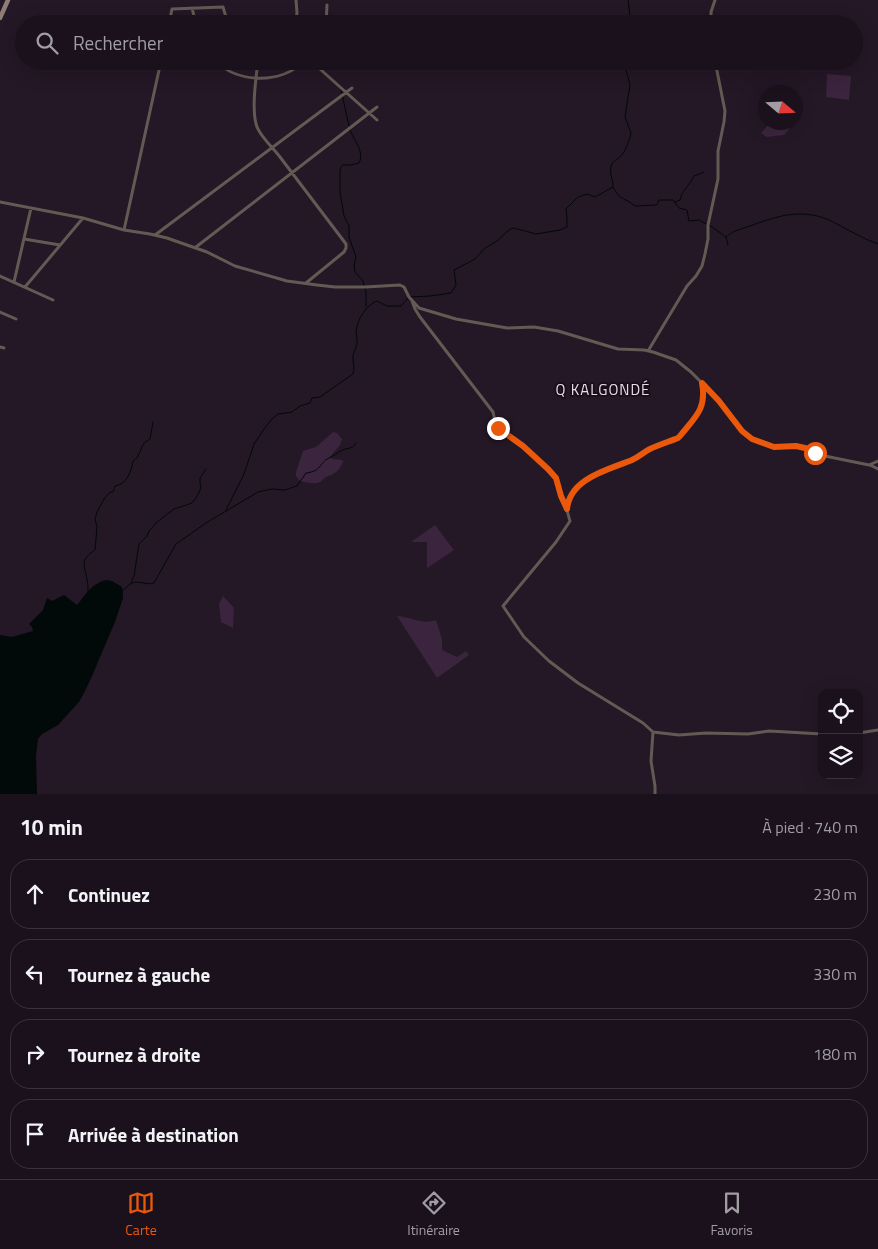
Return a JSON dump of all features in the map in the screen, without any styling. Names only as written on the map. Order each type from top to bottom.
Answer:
[{"type":"street","points":[[0,18],[8,0]]},
{"type":"street","points":[[296,0],[297,15]]},
{"type":"street","points":[[711,15],[715,0]]},
{"type":"street","points":[[327,5],[327,15]]},
{"type":"street","points":[[171,15],[172,9],[223,7],[225,15]]},
{"type":"street","points":[[192,8],[194,15]]},
{"type":"street","points":[[124,230],[159,70]]},
{"type":"street","points":[[227,70],[242,77],[256,78],[270,78],[293,70]]},
{"type":"street","points":[[257,70],[254,116],[259,132],[273,147],[346,244],[344,252],[306,283]]},
{"type":"street","points":[[322,70],[377,120]]},
{"type":"street","points":[[648,351],[702,266],[705,254],[708,239],[708,222],[718,179],[718,151],[724,116],[717,70]]},
{"type":"street","points":[[154,235],[352,88]]},
{"type":"street","points":[[195,248],[377,107]]},
{"type":"street","points":[[0,202],[83,218],[124,230],[154,235],[207,252],[235,266],[287,281],[317,286],[365,288],[400,285],[404,287],[409,297],[419,308],[467,322],[507,328],[534,327],[558,331],[618,348],[648,351],[676,360],[691,372],[719,401],[742,431],[752,439],[774,447],[796,446],[805,448],[820,455],[869,465],[878,469]]},
{"type":"street","points":[[14,282],[30,208]]},
{"type":"street","points":[[25,287],[83,218]]},
{"type":"street","points":[[24,239],[60,245]]},
{"type":"street","points":[[0,276],[53,300]]},
{"type":"street","points":[[412,300],[420,317],[493,412],[496,425],[523,446],[556,478],[567,509],[570,522],[556,542],[503,606],[524,637],[578,683],[643,723],[653,732],[679,735],[706,733],[748,734],[770,731],[818,734]]},
{"type":"street","points":[[0,312],[16,319]]},
{"type":"street","points":[[567,509],[574,491],[589,478],[678,438],[697,415],[701,407],[704,393],[702,383]]},
{"type":"street","points":[[869,465],[878,461]]},
{"type":"street","points":[[863,732],[878,730]]},
{"type":"street","points":[[653,732],[651,761],[655,794]]},
{"type":"shaded area","points":[[827,74],[851,76],[849,100],[826,97]]},
{"type":"shaded area","points":[[764,130],[788,130],[784,135],[767,137],[761,133]]},
{"type":"shaded area","points":[[333,432],[337,433],[342,439],[340,445],[330,457],[342,460],[340,468],[318,483],[300,481],[296,476],[296,472],[303,451],[316,447]]},
{"type":"shaded area","points":[[435,525],[454,550],[427,568],[427,542],[411,542]]},
{"type":"shaded area","points":[[106,580],[122,587],[123,598],[93,674],[79,702],[58,725],[42,734],[38,739],[36,756],[37,794],[0,794],[0,635],[12,637],[33,631],[29,624],[43,610],[47,598],[52,601],[64,595],[77,605],[93,587]]},
{"type":"shaded area","points":[[223,596],[234,608],[233,628],[221,622],[219,604]]},
{"type":"shaded area","points":[[397,616],[426,622],[436,620],[442,639],[442,650],[457,657],[466,651],[469,655],[437,678]]},
{"type":"waterway","points":[[628,0],[630,15]]},
{"type":"waterway","points":[[613,187],[612,165],[624,152],[631,133],[625,117],[630,85],[626,70]]},
{"type":"waterway","points":[[341,90],[349,126]]},
{"type":"waterway","points":[[350,130],[361,155],[359,163],[343,165],[341,167],[340,192],[344,216],[349,226],[349,237],[356,257],[355,272],[363,281],[366,293],[366,306]]},
{"type":"waterway","points":[[675,202],[680,200],[682,193],[694,176],[704,172]]},
{"type":"waterway","points":[[226,510],[244,474],[254,444],[271,420],[278,414],[292,412],[300,406],[310,403],[312,398],[320,397],[353,374],[353,355],[357,342],[357,327],[360,318],[369,306],[377,301],[387,306],[401,306],[409,297],[451,293],[456,285],[454,270],[475,259],[485,248],[497,241],[510,229],[514,228],[536,234],[560,230],[567,227],[566,209],[578,197],[587,194],[595,197],[613,187],[620,197],[635,206],[657,205],[659,200],[673,200],[679,208],[687,210],[689,221],[699,220],[712,227],[726,237],[728,245]]},
{"type":"waterway","points":[[726,237],[735,231],[770,219],[789,215],[809,214],[829,220],[878,244]]},
{"type":"waterway","points":[[88,592],[84,563],[87,557],[95,550],[97,527],[95,519],[97,512],[104,499],[110,492],[113,492],[115,486],[123,483],[128,477],[133,461],[137,458],[144,443],[150,439],[153,422]]},
{"type":"waterway","points":[[122,591],[134,582],[154,583],[176,544],[206,523],[258,492],[272,489],[285,490],[297,486],[306,473],[315,471],[326,460],[345,449],[352,448],[356,443]]},
{"type":"waterway","points":[[131,583],[134,576],[139,544],[157,522],[174,509],[192,503],[201,488],[200,478],[206,469]]},
{"type":"district","name":"Q KALGONDÉ","points":[[603,390]]},
{"type":"route","points":[[498,428],[523,446],[556,478],[567,509],[574,491],[589,478],[678,438],[697,415],[701,407],[704,393],[702,383],[719,401],[742,431],[752,439],[774,447],[796,446],[815,453]]}]
